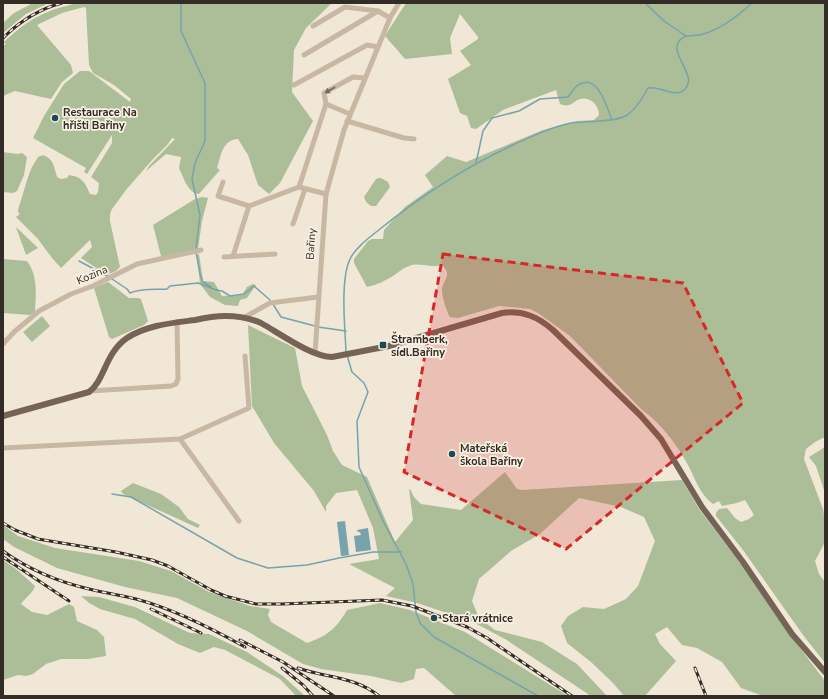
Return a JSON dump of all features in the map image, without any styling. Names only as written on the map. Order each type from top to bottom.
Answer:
[{"type":"main road","points":[[3,416],[90,391],[96,384],[112,353],[122,342],[131,335],[143,330],[177,322],[220,316],[243,318],[259,322],[315,353],[327,357],[343,356],[389,346],[502,313],[523,313],[542,321],[553,330],[641,416],[661,439],[702,506],[743,562],[792,634],[825,672]]},
{"type":"street","name":"Bařiny","points":[[315,353],[326,194],[347,121],[390,18],[399,3]]},
{"type":"street","points":[[313,26],[345,7],[378,11],[390,18]]},
{"type":"street","points":[[304,55],[378,11]]},
{"type":"street","points":[[294,85],[367,45],[378,47]]},
{"type":"street","points":[[299,187],[326,104],[324,93],[353,77],[365,78]]},
{"type":"street","points":[[326,104],[350,114]]},
{"type":"street","points":[[347,121],[404,138],[414,139]]},
{"type":"street","points":[[223,182],[218,196],[249,206],[299,187],[326,194]]},
{"type":"street","name":"Bařiny","points":[[293,224],[305,189]]},
{"type":"street","points":[[233,256],[249,206]]},
{"type":"street","name":"Kozina","points":[[3,344],[14,332],[39,312],[71,294],[93,286],[137,264],[201,250]]},
{"type":"street","points":[[224,257],[275,254]]},
{"type":"street","points":[[243,318],[270,303],[318,296]]},
{"type":"street","points":[[90,391],[171,386],[176,384],[178,379],[177,322]]},
{"type":"street","points":[[3,448],[180,439],[249,408],[246,356]]},
{"type":"street","points":[[180,439],[238,521]]},
{"type":"highlighted area","points":[[443,254],[683,283],[743,403],[566,549],[404,472]]},
{"type":"green space","points":[[33,3],[49,3],[26,14],[3,33],[3,23],[14,13]]},
{"type":"green space","points":[[79,3],[332,3],[306,28],[294,50],[292,92],[313,121],[280,183],[269,194],[258,185],[248,155],[238,139],[225,145],[217,168],[220,170],[199,194],[192,191],[186,184],[179,168],[181,157],[166,154],[146,171],[175,139],[172,138],[126,190],[112,209],[110,221],[120,267],[116,271],[107,275],[81,258],[92,247],[90,240],[61,268],[38,239],[16,217],[20,214],[18,210],[32,167],[38,157],[43,155],[51,161],[57,177],[61,179],[67,178],[69,175],[77,177],[85,184],[90,194],[96,195],[98,192],[99,183],[91,177],[112,143],[112,135],[87,174],[84,172],[86,168],[33,138],[44,116],[64,84],[80,71],[89,71],[130,102],[131,99],[114,85],[93,73],[89,65],[86,8],[84,7],[62,13],[37,25],[71,65],[73,73],[62,82],[51,99],[15,91],[3,96],[3,47],[6,43],[3,43],[29,22],[47,12]]},
{"type":"green space","points":[[406,3],[825,3],[825,437],[806,449],[804,459],[823,509],[825,520],[825,542],[815,561],[819,574],[825,582],[825,663],[803,635],[743,550],[716,516],[719,509],[727,508],[735,518],[741,522],[749,519],[754,515],[745,500],[722,506],[719,501],[713,504],[708,500],[698,486],[688,465],[674,442],[570,336],[530,309],[499,306],[458,318],[450,317],[442,295],[442,289],[447,272],[442,265],[412,265],[404,268],[384,281],[367,287],[354,263],[354,259],[368,241],[372,239],[383,239],[384,230],[405,207],[433,187],[425,175],[447,156],[466,162],[543,130],[578,121],[594,120],[599,115],[598,108],[594,102],[588,99],[580,99],[568,105],[560,104],[556,90],[503,110],[476,129],[471,128],[467,116],[460,113],[448,79],[471,65],[460,51],[478,39],[478,37],[460,14],[450,38],[452,54],[405,59],[385,36]]},
{"type":"green space","points":[[3,152],[17,154],[22,153],[27,157],[24,175],[17,191],[13,193],[3,192]]},
{"type":"green space","points":[[379,178],[388,182],[390,187],[376,206],[371,206],[366,202],[364,197],[376,179]]},
{"type":"green space","points":[[202,197],[208,198],[202,221],[198,249],[163,257],[161,256],[153,225],[195,199]]},
{"type":"green space","points":[[16,227],[38,248],[26,255]]},
{"type":"green space","points":[[199,254],[203,281],[214,282],[222,296],[242,295],[247,287],[253,284],[256,285],[247,298],[240,300],[238,306],[225,305],[210,297],[200,284],[197,255]]},
{"type":"green space","points":[[3,259],[27,261],[31,267],[35,279],[36,292],[35,312],[30,315],[3,313]]},
{"type":"green space","points":[[108,282],[129,298],[141,299],[148,321],[144,325],[112,339],[109,337],[94,288]]},
{"type":"green space","points":[[42,316],[50,326],[32,342],[23,332]]},
{"type":"green space","points":[[248,325],[295,348],[302,386],[327,435],[333,451],[342,465],[367,477],[395,542],[413,520],[409,489],[421,504],[461,510],[505,472],[517,489],[522,490],[682,480],[699,509],[743,567],[791,636],[825,681],[825,696],[763,696],[741,688],[722,662],[697,648],[682,645],[667,627],[655,634],[660,644],[676,661],[645,696],[624,696],[591,662],[567,643],[561,626],[568,616],[583,607],[604,609],[626,599],[638,586],[655,541],[644,517],[621,507],[579,498],[540,534],[511,551],[479,579],[472,601],[479,618],[495,630],[542,642],[577,664],[607,696],[591,696],[505,639],[471,621],[417,603],[386,596],[395,588],[349,564],[379,559],[373,528],[357,490],[336,493],[326,506],[326,512],[314,491],[274,443],[252,406]]},
{"type":"green space","points":[[825,447],[825,493],[816,466],[809,457]]},
{"type":"green space","points":[[133,483],[161,494],[179,507],[188,519],[200,525],[198,528],[123,494],[121,491]]},
{"type":"green space","points":[[3,525],[18,536],[55,548],[139,561],[171,571],[209,592],[250,606],[270,609],[268,615],[271,622],[307,643],[320,638],[335,627],[347,610],[380,603],[410,610],[465,632],[568,696],[456,696],[424,668],[416,669],[414,679],[401,683],[371,676],[321,669],[303,664],[247,631],[177,598],[125,587],[57,568],[14,547],[3,539]]},
{"type":"green space","points":[[3,560],[16,569],[35,586],[33,591],[21,604],[32,612],[47,615],[69,604],[74,607],[77,621],[97,630],[104,637],[106,656],[88,659],[61,659],[46,664],[33,674],[26,676],[18,675],[3,680]]},
{"type":"green space","points":[[81,596],[99,597],[135,607],[190,633],[209,634],[247,652],[283,676],[305,696],[296,696],[280,679],[225,650],[214,647],[200,653],[178,644],[135,619],[100,609],[89,603]]},
{"type":"water","points":[[345,521],[349,555],[341,556],[337,522]]},
{"type":"water","points":[[368,528],[371,550],[356,552],[354,536],[361,535],[357,530]]},
{"type":"waterway","points":[[181,3],[181,31],[205,83],[205,141],[195,163],[192,179],[200,215],[196,249]]},
{"type":"waterway","points":[[645,3],[664,21],[686,36]]},
{"type":"waterway","points":[[346,352],[344,304],[345,279],[350,259],[359,246],[411,205],[444,183],[513,145],[546,130],[569,123],[608,120],[623,117],[635,108],[648,88],[658,88],[678,93],[682,91],[686,88],[688,77],[677,51],[677,45],[680,40],[688,36],[700,35],[716,29],[735,17],[752,3]]},
{"type":"waterway","points":[[476,163],[483,131],[492,118],[519,111],[540,99],[568,97],[578,85],[585,82],[591,83],[601,93],[612,120]]},
{"type":"waterway","points":[[196,252],[203,282],[211,287]]},
{"type":"waterway","points":[[79,261],[109,277]]},
{"type":"waterway","points":[[112,279],[127,289],[130,293],[144,290],[167,289],[170,286],[198,283],[216,290]]},
{"type":"waterway","points":[[216,290],[222,291],[230,296],[244,294],[254,286],[270,300]]},
{"type":"waterway","points":[[273,304],[281,317],[315,326]]},
{"type":"waterway","points":[[318,327],[346,331]]},
{"type":"waterway","points":[[347,355],[352,372],[364,383],[368,392],[357,421],[359,467],[383,521],[406,564],[413,584],[416,612],[420,623],[434,637],[538,696]]},
{"type":"waterway","points":[[112,494],[131,497],[237,558],[268,568],[307,565],[373,552],[401,552]]},
{"type":"railway","points":[[3,38],[30,16],[62,3]]},
{"type":"railway","points":[[3,523],[15,530],[38,539],[116,552],[152,560],[168,566],[211,590],[225,596],[256,604],[382,600],[412,606],[467,627],[487,638],[572,696]]},
{"type":"railway","points":[[3,551],[23,564],[55,579],[89,589],[136,599],[164,608],[206,626],[245,647]]},
{"type":"railway","points":[[3,557],[69,601]]},
{"type":"railway","points":[[151,609],[201,633]]},
{"type":"railway","points":[[240,640],[283,662],[334,696]]},
{"type":"railway","points":[[282,668],[303,685],[313,696]]},
{"type":"railway","points":[[298,668],[350,681],[369,689],[379,696]]},
{"type":"railway","points":[[695,668],[706,696]]},
{"type":"place","name":"Restaurace Na hřišti Bařiny","points":[[55,118]]},
{"type":"place","name":"Štramberk, sídl.Bařiny","points":[[383,345]]},
{"type":"place","name":"Mateřská škola Bařiny","points":[[452,454]]},
{"type":"place","name":"Stará vrátnice","points":[[434,618]]}]
